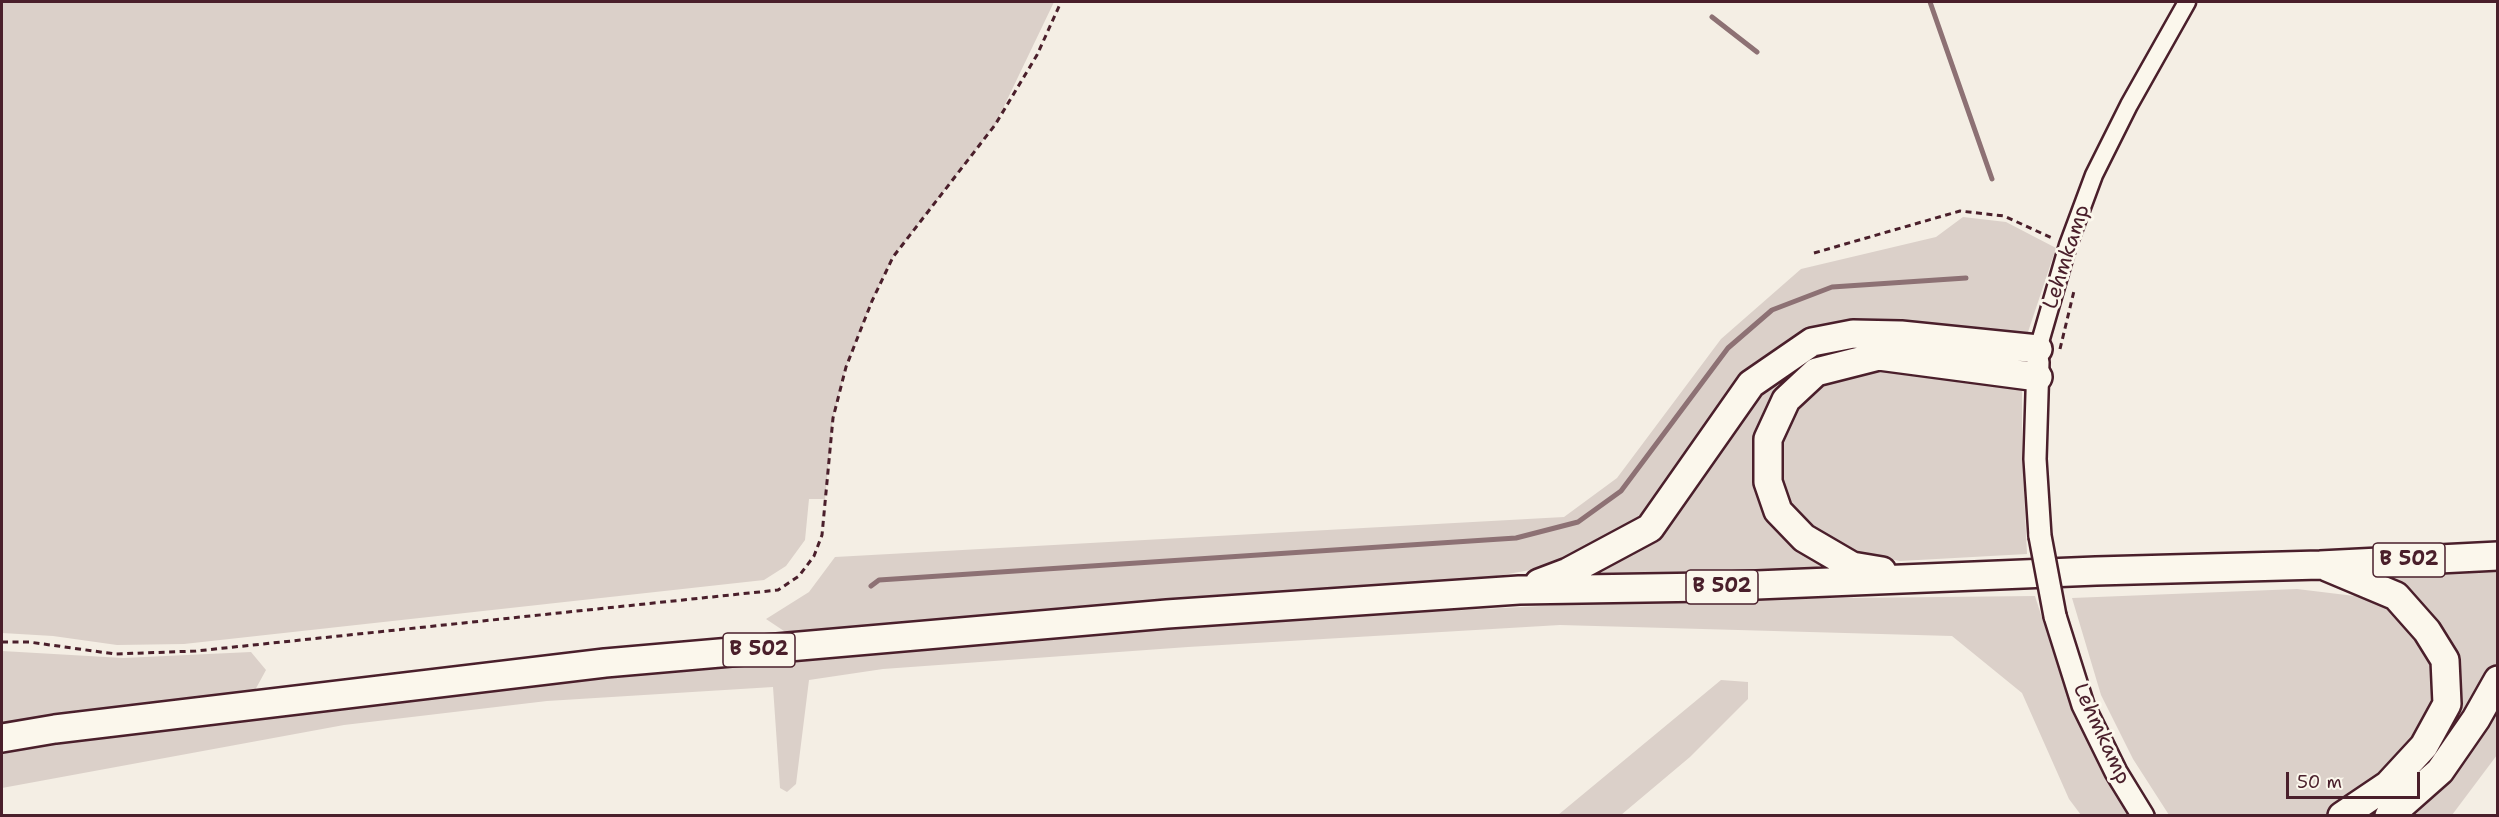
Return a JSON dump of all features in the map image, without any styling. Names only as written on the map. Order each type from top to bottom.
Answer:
[{"type":"highway","points":[[1519,590],[1568,572],[1650,528],[1751,384],[1812,342],[1853,334],[1901,335],[2049,350]]},
{"type":"highway","points":[[1925,578],[1852,566],[1804,538],[1778,512],[1768,483],[1768,439],[1786,400],[1816,372],[1879,356],[2038,377]]},
{"type":"highway","name":"B 502","points":[[2,738],[66,728],[605,663],[1167,614],[1519,590],[1708,587],[2320,565],[2498,556]]},
{"type":"highway","points":[[2320,565],[2396,596],[2427,631],[2445,660],[2447,705],[2424,746],[2388,785],[2342,816]]},
{"type":"highway","points":[[2389,816],[2440,771],[2476,719],[2498,680]]},
{"type":"street","name":"Lehmkamp","points":[[2143,816],[2116,772],[2083,705],[2055,616],[2040,536],[2035,459],[2038,377],[2049,350],[2068,245],[2099,165],[2129,105],[2187,2]]},
{"type":"path","points":[[2,642],[29,642],[115,654],[196,651],[778,590],[799,576],[814,556],[822,535],[833,418],[846,367],[872,301],[893,257],[995,124],[1037,55],[1060,2]]},
{"type":"path","points":[[1814,253],[1960,211],[2004,216],[2068,245]]},
{"type":"path","points":[[2049,350],[2076,285]]},
{"type":"shaded area","points":[[2,2],[1054,2],[995,125],[893,257],[872,301],[846,367],[833,418],[825,499],[809,499],[805,540],[786,566],[764,580],[184,644],[117,645],[53,636],[2,633]]},
{"type":"shaded area","points":[[1963,217],[2006,222],[2056,248],[2027,335],[1835,325],[1744,380],[1642,519],[1568,563],[1492,577],[787,633],[766,619],[809,592],[835,557],[1564,517],[1617,478],[1721,339],[1801,269],[1936,237]]},
{"type":"shaded area","points":[[1866,347],[1780,394],[1761,497],[1843,573],[1565,583],[1605,565],[1765,383],[1813,350]]},
{"type":"shaded area","points":[[1874,362],[2022,382],[2022,450],[2027,554],[1900,561],[1835,549],[1795,518],[1780,493],[1779,431],[1792,405],[1826,376]]},
{"type":"shaded area","points":[[2497,567],[2497,665],[2460,731],[2403,794],[2373,815],[2358,816],[2416,770],[2450,675],[2362,574]]},
{"type":"shaded area","points":[[2297,589],[2371,598],[2413,626],[2434,669],[2432,717],[2378,780],[2325,815],[2169,815],[2133,759],[2101,695],[2072,598]]},
{"type":"shaded area","points":[[2035,596],[2072,711],[2128,815],[2081,815],[2069,799],[2022,693],[1952,636],[1560,625],[1188,647],[883,669],[809,680],[796,784],[787,792],[780,788],[773,687],[547,701],[344,725],[2,788],[2,747],[800,654],[1217,623],[1655,600]]},
{"type":"shaded area","points":[[2,651],[123,658],[251,652],[266,670],[254,692],[2,728]]},
{"type":"shaded area","points":[[1721,680],[1748,682],[1748,699],[1690,757],[1621,815],[1558,815]]},
{"type":"shaded area","points":[[2497,695],[2497,755],[2452,815],[2398,816]]},
{"type":"waterway","points":[[1930,2],[1992,179]]},
{"type":"waterway","points":[[1712,17],[1757,52]]},
{"type":"waterway","points":[[871,586],[879,580],[1516,538],[1578,522],[1621,491],[1728,348],[1772,310],[1832,287],[1966,278]]}]
